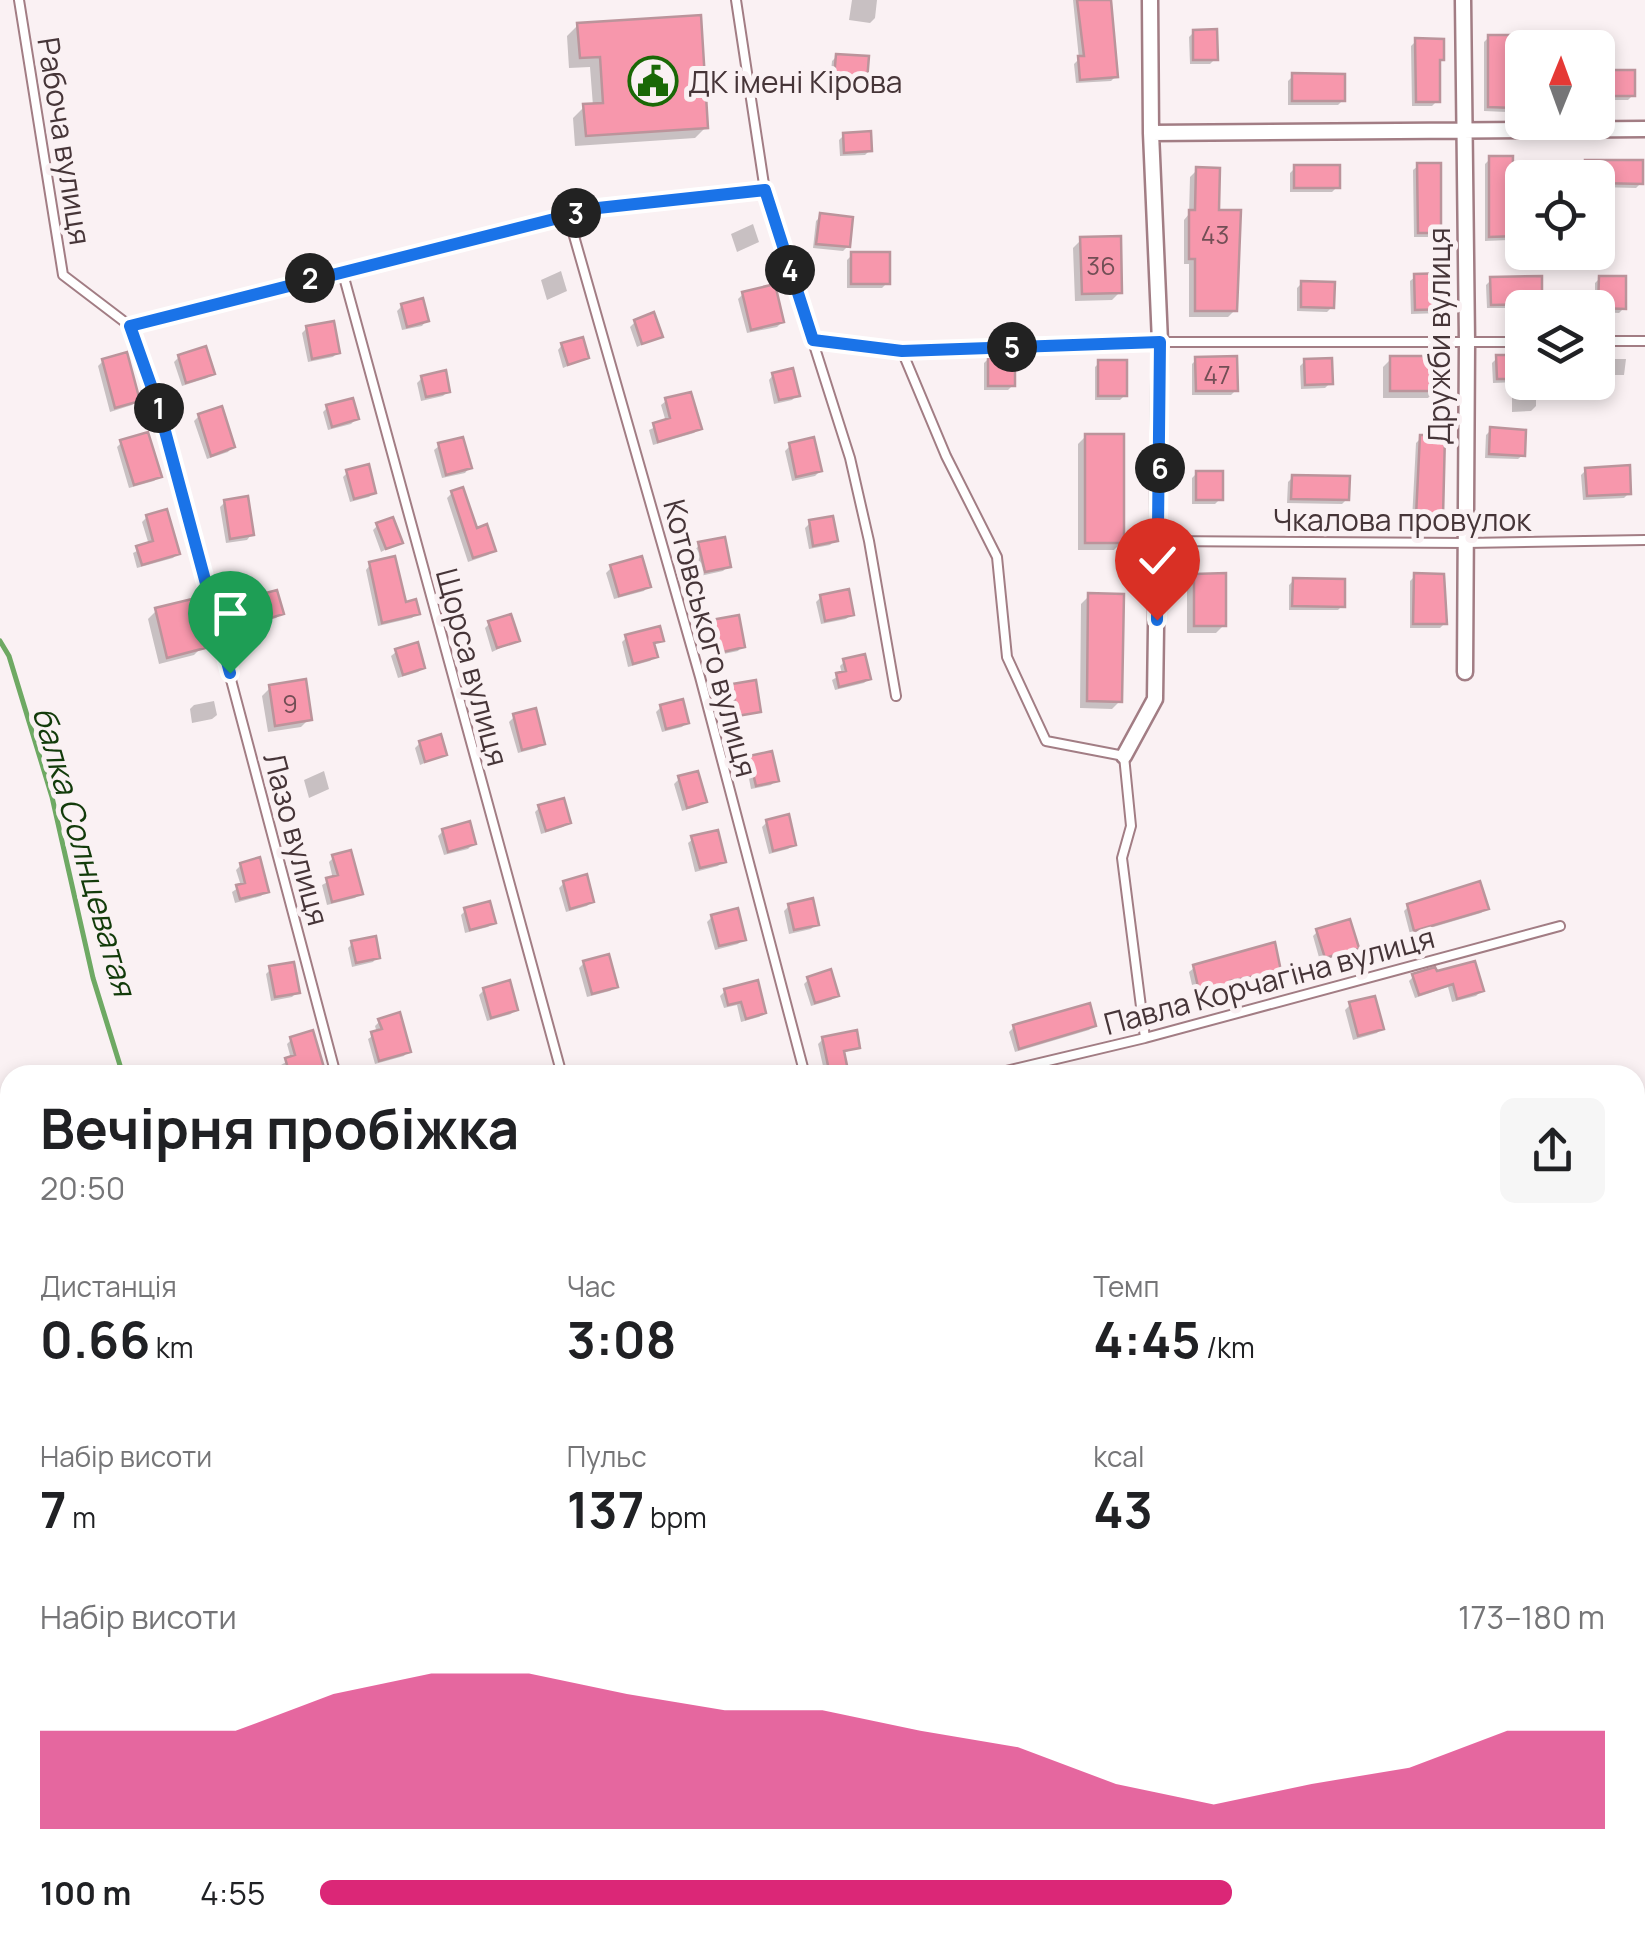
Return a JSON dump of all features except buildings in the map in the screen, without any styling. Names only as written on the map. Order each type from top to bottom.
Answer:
[{"type":"street","points":[[1124,756],[1155,700],[1160,342],[1150,0]]},
{"type":"street","name":"Дружби вулиця","points":[[1464,0],[1465,672]]},
{"type":"street","points":[[1151,133],[1645,129]]},
{"type":"lane","name":"Рабоча вулиця","points":[[20,0],[63,275],[130,326]]},
{"type":"lane","points":[[736,0],[765,190],[854,474],[896,696]]},
{"type":"lane","points":[[130,326],[598,208],[765,190]]},
{"type":"lane","name":"Котовського вулиця","points":[[568,215],[700,677],[802,1065]]},
{"type":"lane","name":"Щорса вулиця","points":[[342,270],[559,1065]]},
{"type":"lane","name":"Лазо вулиця","points":[[130,326],[158,405],[333,1065]]},
{"type":"lane","points":[[813,340],[902,351],[1160,342],[1505,342]]},
{"type":"lane","points":[[1615,341],[1645,340]]},
{"type":"lane","points":[[902,351],[946,456],[997,557],[1007,657],[1046,742],[1124,756],[1131,826],[1122,858],[1145,1038]]},
{"type":"lane","name":"Чкалова провулок","points":[[1159,540],[1645,540]]},
{"type":"lane","name":"Павла Корчагіна вулиця","points":[[1030,1065],[1560,926]]},
{"type":"waterway","name":"балка Солнцеватая","points":[[0,641],[9,656],[52,797],[93,978],[120,1065]]},
{"type":"place","name":"ДК імені Кірова","points":[[653,81]]},
{"type":"route","points":[[230,673],[158,405],[130,326],[598,208],[765,190],[813,340],[902,351],[1160,342],[1157,620]]}]
